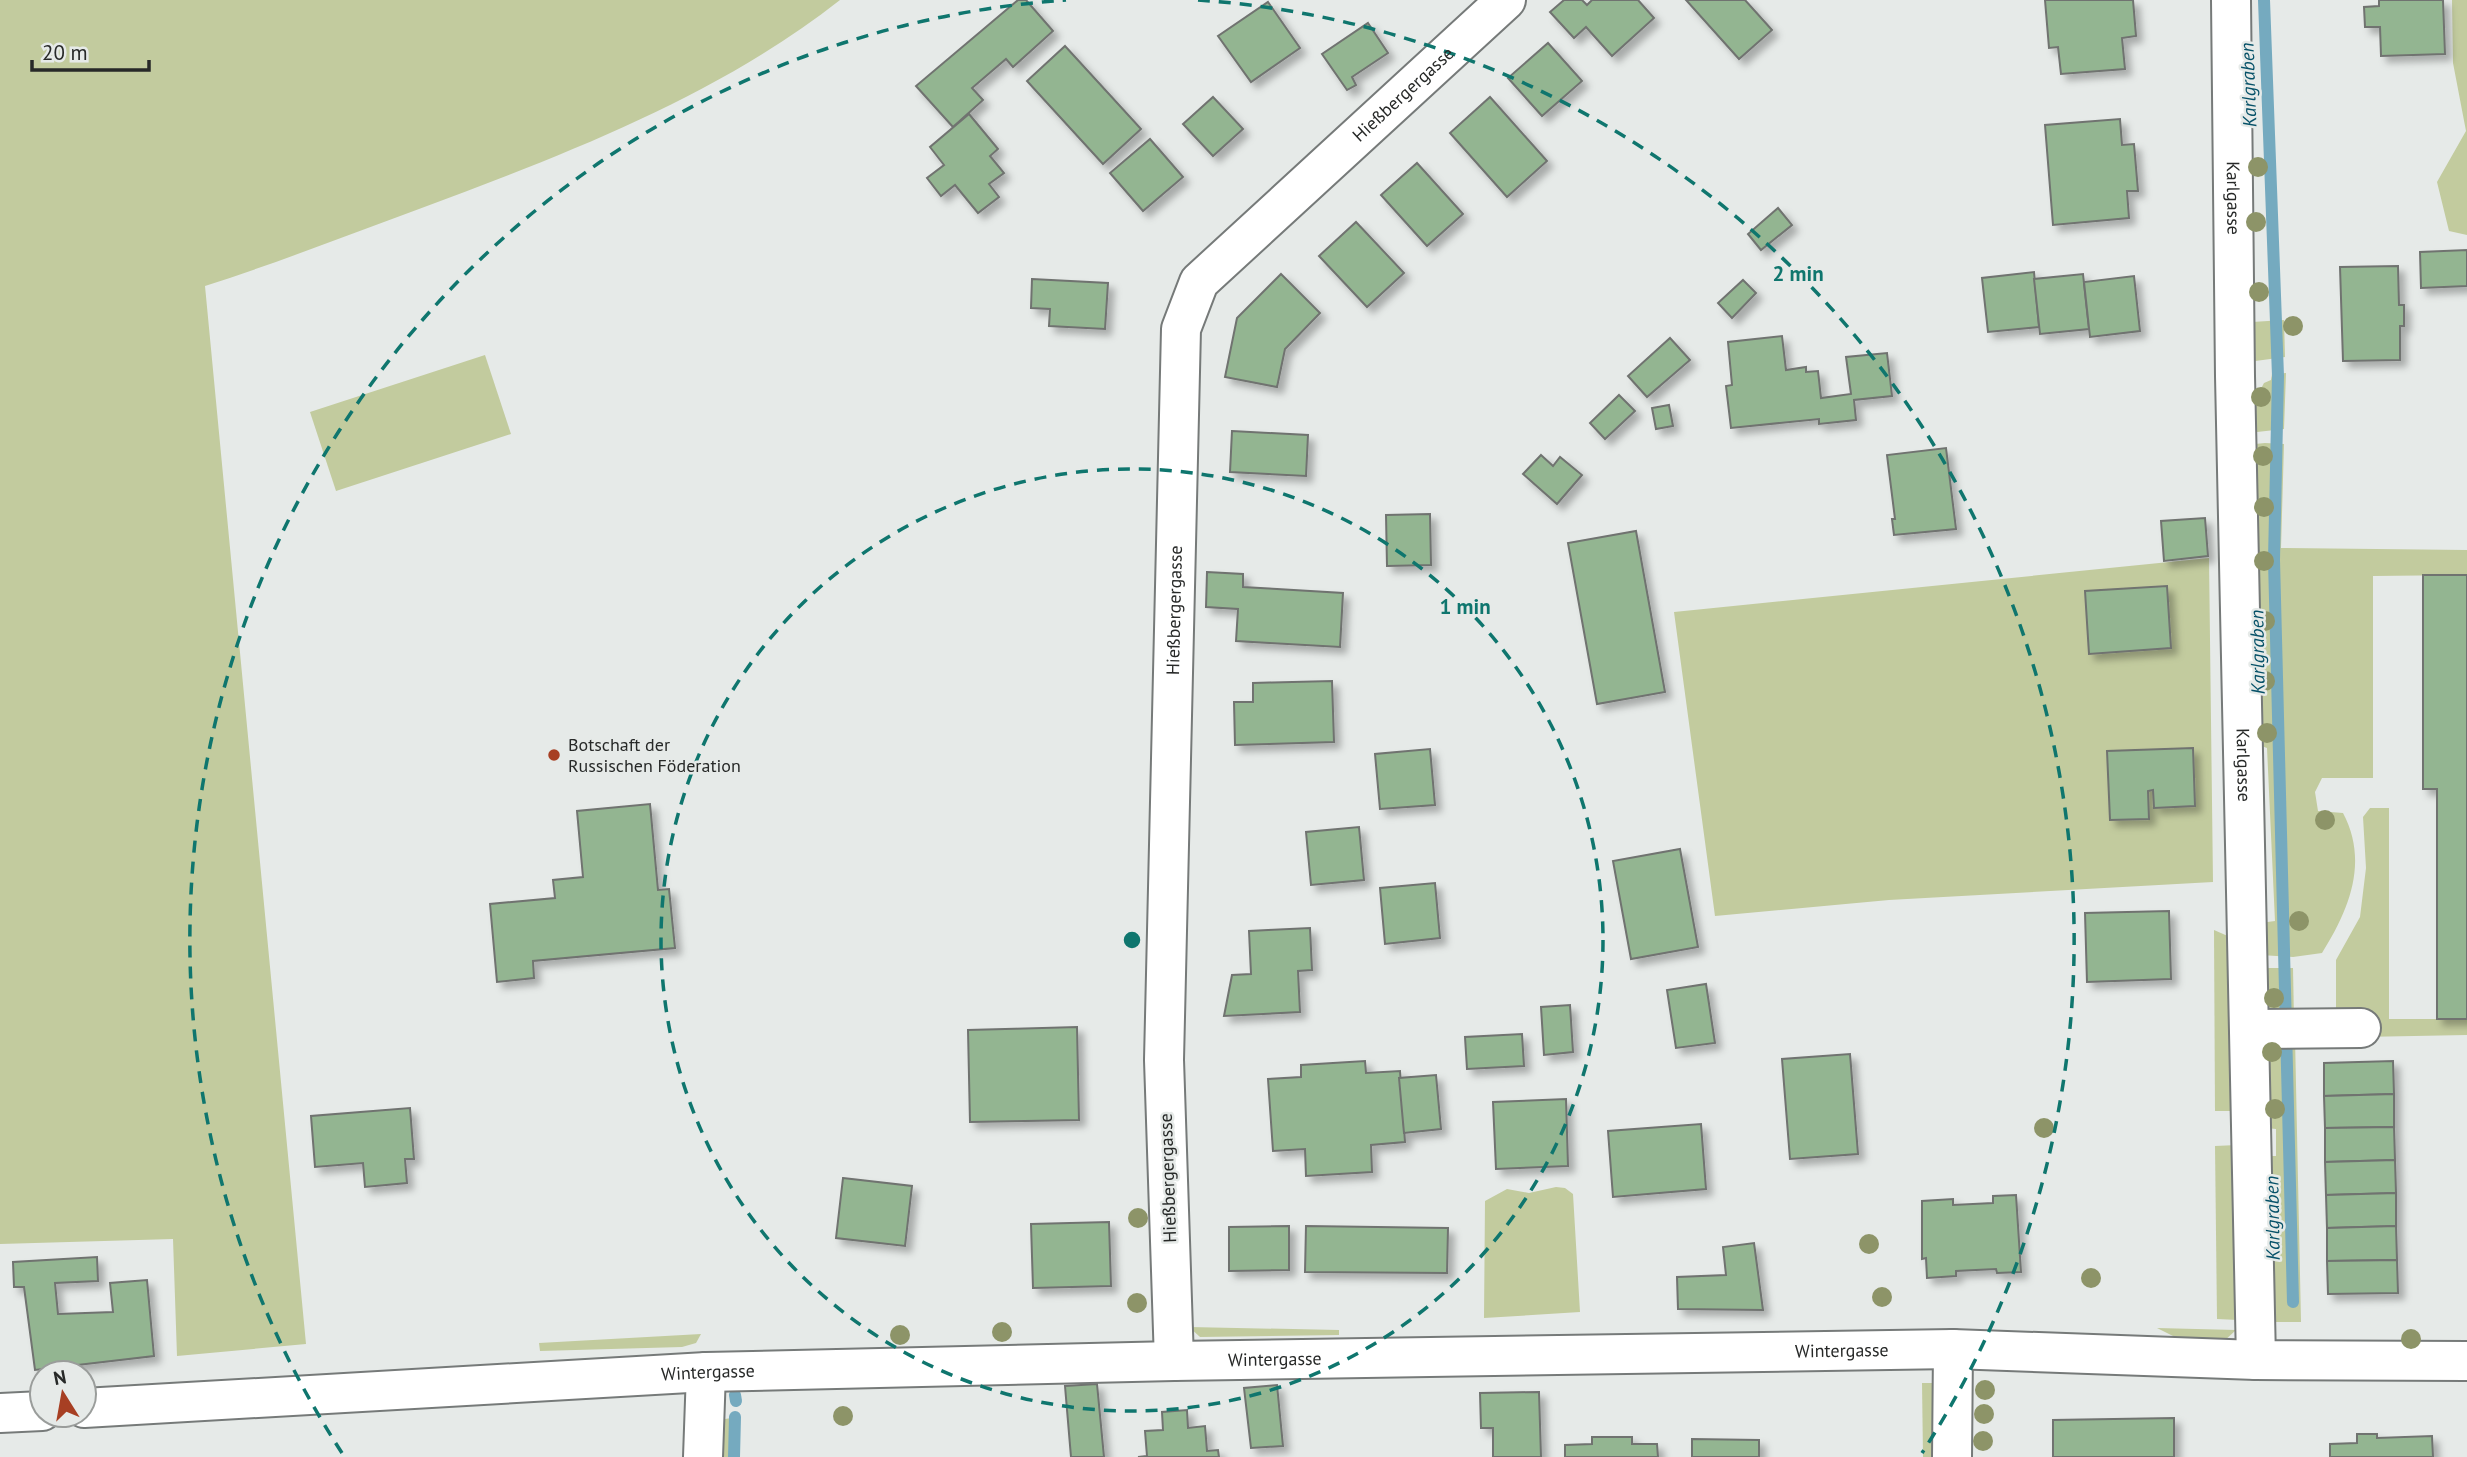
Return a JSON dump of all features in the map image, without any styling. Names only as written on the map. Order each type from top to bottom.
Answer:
[{"type":"street","name":"Hießbergergasse","points":[[1174,1361],[1164,1060],[1181,329],[1199,282],[1506,0]]},
{"type":"street","name":"Karlgasse","points":[[2231,0],[2235,388],[2274,1028],[2256,1360]]},
{"type":"street","points":[[2274,1028],[2361,1028]]},
{"type":"street","name":"Wintergasse","points":[[98,1407],[706,1372],[1174,1361],[1953,1349],[2256,1360],[2467,1361]]},
{"type":"street","points":[[1952,1457],[1953,1349]]},
{"type":"street","points":[[703,1457],[706,1372]]},
{"type":"street","points":[[0,1413],[28,1412]]},
{"type":"green space","points":[[0,0],[840,0],[743,66],[638,120],[529,167],[205,286],[306,1344],[177,1356],[173,1239],[0,1244]]},
{"type":"green space","points":[[2452,0],[2467,0],[2467,235],[2449,231],[2437,182],[2466,131],[2453,63]]},
{"type":"green space","points":[[2284,320],[2285,357],[2248,362],[2252,322]]},
{"type":"green space","points":[[485,355],[511,434],[336,491],[310,412]]},
{"type":"green space","points":[[2286,373],[2284,429],[2257,432],[2250,418],[2250,401],[2255,400],[2264,383],[2271,380],[2272,374]]},
{"type":"green space","points":[[2255,444],[2284,444],[2281,548],[2467,550],[2467,575],[2373,576],[2373,778],[2322,778],[2315,792],[2318,811],[2343,813],[2351,831],[2355,867],[2352,885],[2340,920],[2322,953],[2293,957],[2261,955],[2260,923],[2275,921],[2267,748],[2256,744]]},
{"type":"green space","points":[[2209,558],[2213,882],[1889,900],[1715,916],[1674,612]]},
{"type":"green space","points":[[2370,808],[2389,808],[2389,1019],[2467,1019],[2467,1035],[2361,1037],[2336,1018],[2336,960],[2360,917],[2366,868],[2363,817]]},
{"type":"green space","points":[[2214,930],[2230,937],[2237,1111],[2215,1111]]},
{"type":"green space","points":[[2264,968],[2293,968],[2294,1020],[2261,1013]]},
{"type":"green space","points":[[2295,1037],[2301,1322],[2269,1322],[2267,1252],[2278,1250],[2277,1191],[2266,1191],[2266,1156],[2276,1156],[2276,1129],[2266,1128],[2265,1042]]},
{"type":"green space","points":[[2237,1145],[2238,1320],[2217,1319],[2215,1146]]},
{"type":"green space","points":[[1556,1187],[1565,1188],[1573,1194],[1580,1312],[1484,1318],[1485,1201],[1507,1189],[1529,1193]]},
{"type":"green space","points":[[1189,1327],[1339,1330],[1339,1335],[1200,1337]]},
{"type":"green space","points":[[2157,1328],[2236,1330],[2223,1342],[2183,1341]]},
{"type":"green space","points":[[701,1334],[696,1343],[682,1347],[540,1351],[539,1343]]},
{"type":"green space","points":[[1922,1383],[1932,1383],[1936,1457],[1923,1457]]},
{"type":"green space","points":[[738,1417],[738,1457],[721,1457],[722,1423],[725,1419]]},
{"type":"building","points":[[1018,0],[1026,0],[1053,31],[1013,67],[1006,59],[972,88],[983,100],[953,127],[916,86]]},
{"type":"building","points":[[1564,0],[1582,0],[1587,5],[1592,0],[1638,0],[1654,18],[1612,56],[1586,27],[1574,38],[1550,12]]},
{"type":"building","points":[[1686,0],[1745,0],[1772,30],[1739,59]]},
{"type":"building","points":[[2045,0],[2133,0],[2136,36],[2122,38],[2125,69],[2061,74],[2058,47],[2049,48]]},
{"type":"building","points":[[2379,0],[2443,0],[2445,54],[2381,56],[2380,27],[2365,27],[2364,7],[2379,6]]},
{"type":"building","points":[[1268,2],[1300,48],[1251,82],[1218,36]]},
{"type":"building","points":[[1368,23],[1388,53],[1352,77],[1356,85],[1347,90],[1322,54]]},
{"type":"building","points":[[1548,43],[1582,81],[1542,116],[1508,78]]},
{"type":"building","points":[[1065,46],[1141,129],[1103,164],[1027,81]]},
{"type":"building","points":[[1213,97],[1243,129],[1213,156],[1183,124]]},
{"type":"building","points":[[1490,97],[1547,161],[1507,197],[1450,133]]},
{"type":"building","points":[[969,114],[998,149],[990,156],[1004,173],[989,184],[999,197],[978,213],[955,185],[941,196],[927,178],[944,165],[930,147]]},
{"type":"building","points":[[2120,119],[2122,145],[2134,144],[2138,191],[2127,191],[2129,218],[2053,225],[2045,125]]},
{"type":"building","points":[[1150,139],[1183,177],[1143,211],[1110,173]]},
{"type":"building","points":[[1417,163],[1463,214],[1427,246],[1381,195]]},
{"type":"building","points":[[1778,208],[1792,225],[1761,250],[1748,234]]},
{"type":"building","points":[[1356,222],[1404,273],[1367,307],[1319,256]]},
{"type":"building","points":[[2467,250],[2467,286],[2421,288],[2420,252]]},
{"type":"building","points":[[2398,266],[2399,305],[2404,305],[2404,326],[2400,326],[2400,360],[2343,361],[2340,267]]},
{"type":"building","points":[[2034,272],[2039,327],[1988,332],[1982,278]]},
{"type":"building","points":[[1281,274],[1320,313],[1285,349],[1277,387],[1225,377],[1237,318]]},
{"type":"building","points":[[2083,274],[2089,329],[2040,334],[2034,279]]},
{"type":"building","points":[[2134,276],[2140,331],[2090,337],[2084,282]]},
{"type":"building","points":[[1032,279],[1108,283],[1105,329],[1049,326],[1050,309],[1031,308]]},
{"type":"building","points":[[1743,280],[1756,293],[1732,318],[1718,303]]},
{"type":"building","points":[[1782,336],[1786,370],[1806,367],[1806,372],[1818,371],[1821,398],[1851,394],[1846,357],[1887,353],[1892,396],[1854,400],[1856,420],[1819,424],[1819,419],[1731,428],[1726,386],[1732,385],[1728,342]]},
{"type":"building","points":[[1670,338],[1690,360],[1647,397],[1628,376]]},
{"type":"building","points":[[1619,395],[1635,411],[1605,439],[1590,423]]},
{"type":"building","points":[[1669,405],[1673,426],[1656,429],[1652,408]]},
{"type":"building","points":[[1232,431],[1308,435],[1306,476],[1230,472]]},
{"type":"building","points":[[1946,448],[1956,529],[1894,535],[1892,519],[1895,519],[1887,455]]},
{"type":"building","points":[[1541,455],[1553,466],[1560,457],[1582,475],[1557,504],[1523,474]]},
{"type":"building","points":[[1430,514],[1431,565],[1387,566],[1386,515]]},
{"type":"building","points":[[2205,518],[2208,556],[2164,561],[2161,521]]},
{"type":"building","points":[[1636,531],[1665,692],[1597,704],[1568,543]]},
{"type":"building","points":[[1207,572],[1243,574],[1243,587],[1343,593],[1340,647],[1236,641],[1238,609],[1206,607]]},
{"type":"building","points":[[2423,575],[2467,575],[2467,1019],[2437,1019],[2437,789],[2423,789]]},
{"type":"building","points":[[2167,586],[2171,648],[2089,654],[2085,591]]},
{"type":"building","points":[[1332,681],[1334,742],[1235,745],[1234,702],[1253,702],[1253,683]]},
{"type":"building","points":[[2193,748],[2195,806],[2154,808],[2153,790],[2148,791],[2149,819],[2110,820],[2107,751]]},
{"type":"building","points":[[1430,749],[1435,805],[1380,809],[1375,754]]},
{"type":"building","points":[[650,804],[658,890],[669,889],[675,948],[533,961],[534,978],[497,982],[490,904],[555,898],[553,880],[583,877],[577,811]]},
{"type":"building","points":[[1359,827],[1364,880],[1311,885],[1306,832]]},
{"type":"building","points":[[1680,849],[1698,947],[1631,959],[1613,861]]},
{"type":"building","points":[[1435,883],[1440,938],[1385,944],[1380,888]]},
{"type":"building","points":[[2169,911],[2171,979],[2087,982],[2085,913]]},
{"type":"building","points":[[1310,928],[1312,970],[1298,971],[1300,1012],[1224,1016],[1232,975],[1251,974],[1249,931]]},
{"type":"building","points":[[1706,984],[1715,1043],[1676,1048],[1667,990]]},
{"type":"building","points":[[1570,1005],[1573,1052],[1544,1055],[1541,1007]]},
{"type":"building","points":[[1077,1027],[1079,1120],[970,1122],[968,1030]]},
{"type":"building","points":[[1522,1034],[1524,1066],[1467,1069],[1465,1037]]},
{"type":"building","points":[[1850,1054],[1858,1154],[1790,1159],[1782,1059]]},
{"type":"building","points":[[1365,1061],[1366,1073],[1400,1071],[1405,1142],[1371,1145],[1372,1172],[1306,1176],[1305,1149],[1273,1151],[1268,1079],[1301,1077],[1301,1065]]},
{"type":"building","points":[[2393,1061],[2394,1094],[2324,1096],[2324,1063]]},
{"type":"building","points":[[1436,1075],[1441,1129],[1404,1133],[1399,1078]]},
{"type":"building","points":[[2394,1094],[2394,1127],[2325,1128],[2324,1096]]},
{"type":"building","points":[[1566,1099],[1568,1166],[1496,1169],[1493,1102]]},
{"type":"building","points":[[410,1108],[414,1159],[405,1159],[407,1183],[365,1187],[363,1163],[315,1167],[311,1116]]},
{"type":"building","points":[[1701,1124],[1706,1189],[1613,1197],[1608,1131]]},
{"type":"building","points":[[2394,1127],[2395,1160],[2325,1162],[2325,1128]]},
{"type":"building","points":[[2395,1160],[2396,1193],[2326,1195],[2325,1162]]},
{"type":"building","points":[[843,1178],[912,1186],[905,1246],[836,1238]]},
{"type":"building","points":[[2396,1193],[2396,1226],[2327,1228],[2326,1195]]},
{"type":"building","points":[[2016,1195],[2021,1272],[1997,1273],[1996,1269],[1956,1271],[1956,1276],[1927,1278],[1926,1258],[1922,1259],[1922,1201],[1953,1199],[1953,1205],[1993,1203],[1993,1196]]},
{"type":"building","points":[[1109,1222],[1111,1286],[1033,1288],[1031,1224]]},
{"type":"building","points":[[1289,1226],[1289,1270],[1229,1271],[1229,1227]]},
{"type":"building","points":[[1306,1226],[1448,1228],[1447,1273],[1305,1272]]},
{"type":"building","points":[[2396,1226],[2397,1260],[2327,1261],[2327,1228]]},
{"type":"building","points":[[1754,1243],[1763,1310],[1678,1309],[1677,1277],[1726,1275],[1723,1247]]},
{"type":"building","points":[[97,1257],[98,1281],[55,1283],[58,1314],[113,1312],[110,1283],[147,1280],[154,1356],[98,1363],[98,1359],[34,1359],[24,1287],[14,1287],[13,1262]]},
{"type":"building","points":[[2397,1260],[2398,1293],[2328,1294],[2327,1261]]},
{"type":"building","points":[[1097,1384],[1104,1457],[1071,1457],[1065,1386]]},
{"type":"building","points":[[1277,1385],[1283,1446],[1251,1448],[1244,1388]]},
{"type":"building","points":[[1539,1392],[1541,1457],[1493,1457],[1493,1428],[1481,1428],[1480,1393]]},
{"type":"building","points":[[1187,1410],[1188,1428],[1205,1426],[1207,1451],[1218,1450],[1219,1457],[1138,1457],[1147,1456],[1145,1431],[1163,1430],[1162,1412]]},
{"type":"building","points":[[2174,1418],[2174,1457],[2053,1457],[2053,1420]]},
{"type":"building","points":[[2357,1434],[2377,1434],[2377,1438],[2432,1436],[2433,1457],[2330,1457],[2330,1444],[2357,1443]]},
{"type":"building","points":[[1592,1437],[1632,1437],[1632,1444],[1657,1444],[1658,1457],[1565,1457],[1565,1445],[1592,1444]]},
{"type":"building","points":[[1692,1439],[1759,1440],[1759,1457],[1692,1457]]},
{"type":"waterway","name":"Karlgraben","points":[[2264,0],[2278,376],[2274,560],[2293,1302]]},
{"type":"waterway","points":[[735,1395],[736,1401]]},
{"type":"waterway","points":[[734,1457],[735,1417]]},
{"type":"place","name":"Botschaft der Russischen Föderation","points":[[554,755]]}]
